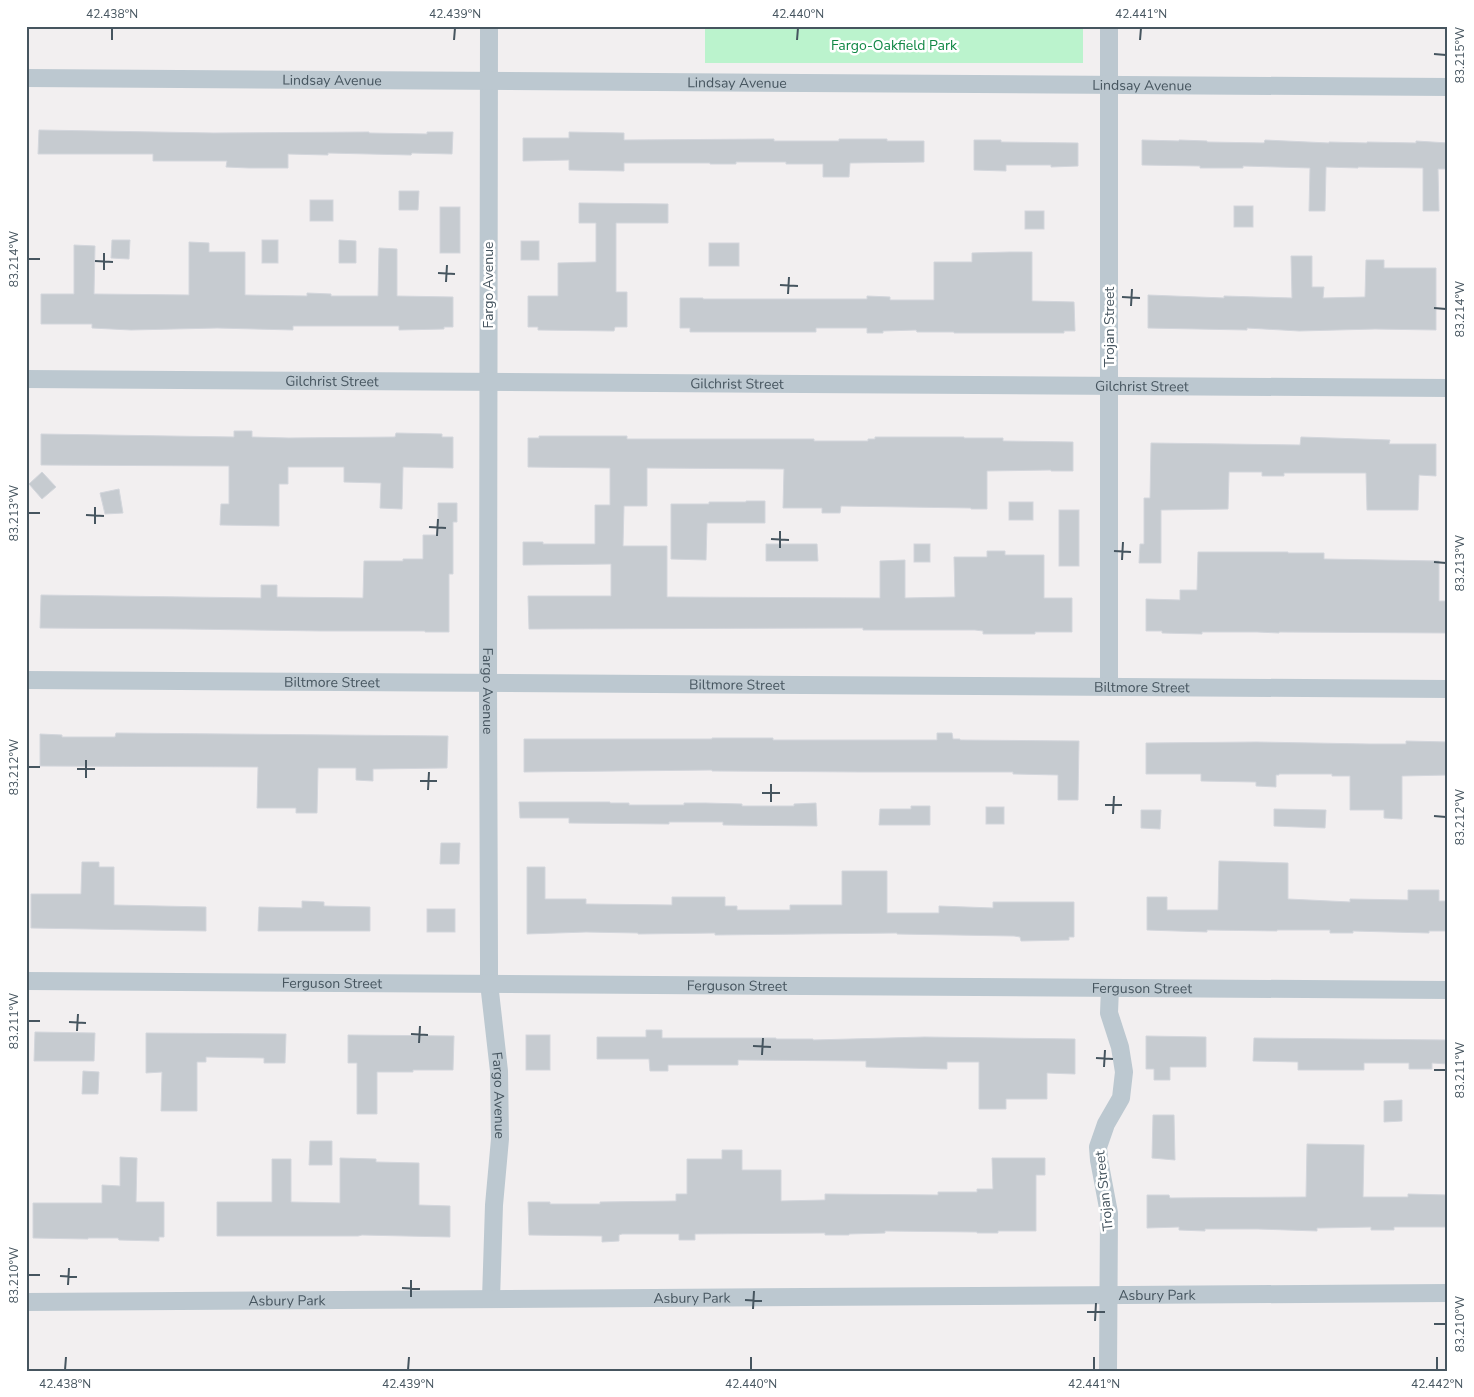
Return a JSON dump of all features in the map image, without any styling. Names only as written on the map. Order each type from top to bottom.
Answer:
[{"type":"street","name":"Fargo Avenue","points":[[489,26],[489,983],[499,1071],[500,1139],[494,1204],[491,1299]]},
{"type":"street","name":"Trojan Street","points":[[1109,26],[1109,687]]},
{"type":"street","name":"Lindsay Avenue","points":[[26,78],[1448,87]]},
{"type":"street","name":"Gilchrist Street","points":[[26,379],[1448,388]]},
{"type":"street","name":"Biltmore Street","points":[[26,680],[1448,689]]},
{"type":"street","name":"Ferguson Street","points":[[26,980],[1448,990]]},
{"type":"street","name":"Trojan Street","points":[[1108,1371],[1108,1212],[1098,1147],[1106,1124],[1121,1098],[1124,1072],[1120,1047],[1109,1013],[1110,988]]},
{"type":"street","name":"Asbury Park","points":[[26,1302],[1448,1293]]},
{"type":"green space","name":"Fargo-Oakfield Park","points":[[705,26],[1083,26],[1083,63],[705,63]]},
{"type":"building","points":[[39,130],[213,133],[369,132],[427,134],[427,132],[453,132],[452,154],[288,154],[288,168],[249,168],[226,167],[227,161],[153,161],[153,154],[38,154]]},
{"type":"building","points":[[569,132],[624,133],[624,140],[774,139],[774,141],[839,141],[839,139],[887,139],[887,141],[924,141],[924,162],[850,163],[849,177],[823,177],[823,164],[786,164],[786,162],[736,162],[736,164],[624,163],[624,171],[569,170],[569,160],[523,161],[523,138],[569,138]]},
{"type":"building","points":[[974,140],[1078,143],[1078,166],[1006,165],[1006,171],[974,170]]},
{"type":"building","points":[[1142,140],[1264,143],[1265,140],[1329,143],[1416,143],[1416,141],[1448,143],[1448,169],[1438,169],[1439,211],[1423,211],[1423,168],[1326,167],[1325,211],[1309,211],[1310,168],[1243,166],[1243,168],[1200,168],[1200,166],[1142,165]]},
{"type":"building","points":[[399,191],[419,191],[418,210],[399,210]]},
{"type":"building","points":[[310,200],[333,200],[333,221],[310,221]]},
{"type":"building","points":[[579,203],[668,204],[668,223],[616,223],[616,292],[627,292],[627,327],[615,327],[614,331],[538,330],[538,327],[528,327],[528,296],[558,296],[558,263],[596,262],[596,223],[579,223]]},
{"type":"building","points":[[1234,206],[1253,206],[1253,227],[1234,227]]},
{"type":"building","points":[[440,207],[460,207],[460,253],[440,253]]},
{"type":"building","points":[[1025,211],[1044,211],[1044,229],[1025,229]]},
{"type":"building","points":[[112,240],[130,240],[129,259],[111,258]]},
{"type":"building","points":[[262,240],[278,240],[278,263],[262,263]]},
{"type":"building","points":[[339,240],[356,241],[356,263],[339,263]]},
{"type":"building","points":[[521,241],[539,241],[539,260],[521,260]]},
{"type":"building","points":[[189,242],[209,243],[209,252],[245,252],[245,295],[307,296],[307,293],[331,294],[331,296],[378,296],[379,248],[397,249],[397,296],[453,297],[453,327],[399,330],[399,326],[293,326],[293,330],[217,328],[131,330],[92,328],[92,324],[41,324],[41,294],[74,294],[74,245],[95,246],[94,294],[189,295]]},
{"type":"building","points":[[709,243],[739,243],[739,266],[709,266]]},
{"type":"building","points":[[1032,252],[1032,301],[1074,302],[1075,331],[1064,331],[1064,333],[954,333],[917,332],[916,330],[867,333],[867,328],[816,328],[816,332],[690,332],[690,328],[680,328],[680,298],[867,299],[867,296],[890,297],[890,300],[934,300],[934,262],[972,262],[972,253]]},
{"type":"building","points":[[1291,256],[1312,256],[1312,287],[1324,287],[1323,298],[1365,297],[1366,260],[1384,260],[1384,268],[1436,268],[1436,330],[1299,331],[1247,328],[1247,330],[1148,328],[1148,295],[1292,298]]},
{"type":"building","points":[[234,431],[252,431],[252,437],[289,438],[395,437],[396,433],[442,434],[442,437],[453,437],[453,468],[403,467],[402,509],[380,508],[381,483],[344,482],[344,467],[288,467],[288,484],[279,484],[279,526],[220,525],[221,504],[229,504],[229,466],[41,465],[41,434],[234,437]]},
{"type":"building","points":[[539,436],[627,436],[627,439],[814,439],[814,441],[868,441],[868,439],[875,439],[875,437],[964,437],[1003,438],[1003,441],[1073,442],[1073,471],[987,471],[987,509],[841,506],[840,513],[822,513],[822,508],[783,508],[784,469],[647,468],[647,506],[624,506],[623,546],[667,546],[667,597],[880,598],[880,561],[905,560],[905,598],[955,597],[954,557],[987,557],[987,551],[1005,551],[1005,555],[1044,555],[1044,598],[1072,598],[1072,632],[983,634],[983,631],[975,630],[863,630],[863,628],[529,629],[528,596],[611,596],[611,564],[523,565],[523,542],[595,544],[595,505],[610,505],[610,468],[528,467],[528,438],[539,438]]},
{"type":"building","points":[[1301,437],[1390,440],[1389,444],[1436,444],[1436,476],[1419,475],[1418,510],[1367,510],[1366,473],[1284,473],[1284,476],[1262,476],[1262,472],[1229,472],[1228,509],[1161,510],[1161,563],[1139,563],[1140,544],[1144,544],[1144,498],[1150,498],[1151,443],[1300,445]]},
{"type":"building","points":[[42,472],[56,487],[42,499],[29,484]]},
{"type":"building","points":[[119,489],[123,513],[105,514],[100,493]]},
{"type":"building","points":[[765,501],[765,523],[707,523],[706,560],[671,559],[671,504],[709,504],[709,502]]},
{"type":"building","points":[[1009,502],[1033,502],[1033,520],[1009,520]]},
{"type":"building","points":[[438,503],[457,503],[457,522],[453,522],[453,574],[449,574],[449,632],[40,628],[41,595],[261,598],[261,585],[277,585],[277,597],[363,598],[364,561],[423,559],[423,535],[438,535]]},
{"type":"building","points":[[1059,510],[1079,510],[1079,566],[1059,566]]},
{"type":"building","points":[[766,544],[817,544],[818,561],[766,561]]},
{"type":"building","points":[[914,544],[930,544],[930,562],[914,562]]},
{"type":"building","points":[[1198,552],[1324,553],[1324,559],[1439,561],[1439,601],[1448,601],[1448,633],[1202,632],[1202,634],[1146,631],[1146,599],[1180,600],[1180,590],[1197,590]]},
{"type":"building","points":[[116,733],[448,736],[447,768],[373,769],[373,781],[356,780],[356,768],[318,768],[317,813],[296,813],[296,808],[257,808],[258,767],[40,766],[40,734],[62,735],[62,737],[115,737]]},
{"type":"building","points":[[937,733],[952,733],[953,739],[960,740],[1079,741],[1078,800],[1058,800],[1058,775],[1013,774],[1013,772],[712,770],[524,772],[524,739],[773,738],[773,740],[937,740]]},
{"type":"building","points":[[1406,741],[1448,742],[1448,775],[1402,776],[1402,819],[1384,818],[1384,810],[1350,810],[1350,776],[1279,774],[1276,775],[1276,787],[1256,786],[1256,782],[1201,781],[1201,774],[1146,774],[1146,743],[1406,744]]},
{"type":"building","points":[[519,802],[610,802],[629,803],[629,805],[705,803],[742,804],[742,806],[794,806],[794,804],[816,803],[817,826],[723,825],[723,822],[669,822],[669,824],[569,823],[569,818],[520,818]]},
{"type":"building","points":[[911,806],[930,806],[930,825],[879,825],[880,809],[911,809]]},
{"type":"building","points":[[986,807],[1004,807],[1004,824],[986,824]]},
{"type":"building","points":[[1274,809],[1326,810],[1325,828],[1274,826]]},
{"type":"building","points":[[1141,810],[1161,810],[1160,829],[1141,828]]},
{"type":"building","points":[[441,843],[460,843],[459,864],[440,864]]},
{"type":"building","points":[[1219,861],[1288,863],[1288,899],[1350,902],[1350,899],[1408,900],[1408,890],[1439,890],[1439,901],[1448,901],[1448,931],[1429,931],[1429,933],[1353,931],[1353,933],[1330,933],[1330,930],[1207,930],[1207,932],[1147,930],[1147,897],[1167,897],[1167,910],[1218,910]]},
{"type":"building","points":[[82,862],[99,862],[99,867],[114,867],[114,905],[206,907],[206,931],[31,928],[31,894],[81,894]]},
{"type":"building","points":[[527,867],[545,867],[545,899],[586,899],[586,904],[672,905],[672,897],[725,897],[725,906],[737,906],[737,910],[790,910],[790,905],[842,905],[842,871],[887,871],[887,913],[939,913],[939,906],[993,908],[993,902],[1074,902],[1074,937],[1069,937],[1069,940],[1021,941],[1020,937],[1014,936],[897,933],[715,935],[715,933],[638,934],[586,932],[527,934]]},
{"type":"building","points":[[302,901],[324,902],[324,906],[370,907],[370,931],[258,931],[259,907],[302,908]]},
{"type":"building","points":[[427,909],[455,909],[455,932],[427,932]]},
{"type":"building","points":[[646,1030],[662,1030],[662,1038],[776,1038],[813,1040],[925,1037],[1075,1039],[1075,1074],[1047,1073],[1047,1099],[1006,1099],[1006,1109],[979,1109],[979,1062],[947,1062],[947,1069],[866,1067],[866,1061],[738,1060],[738,1065],[668,1065],[668,1071],[650,1071],[649,1059],[597,1059],[597,1037],[646,1037]]},
{"type":"building","points":[[35,1032],[95,1033],[94,1061],[34,1061]]},
{"type":"building","points":[[146,1033],[286,1034],[285,1063],[264,1063],[264,1058],[206,1057],[206,1062],[197,1062],[197,1111],[161,1111],[162,1072],[146,1073]]},
{"type":"building","points":[[348,1035],[454,1036],[453,1070],[377,1072],[377,1114],[357,1114],[357,1063],[348,1063]]},
{"type":"building","points":[[526,1035],[550,1035],[550,1070],[526,1070]]},
{"type":"building","points":[[1146,1036],[1206,1037],[1206,1067],[1170,1067],[1170,1080],[1154,1080],[1154,1069],[1146,1069]]},
{"type":"building","points":[[1254,1038],[1448,1040],[1448,1064],[1432,1063],[1432,1069],[1409,1069],[1409,1063],[1364,1063],[1364,1070],[1298,1070],[1298,1062],[1253,1061]]},
{"type":"building","points":[[83,1071],[99,1072],[98,1094],[82,1094]]},
{"type":"building","points":[[1402,1100],[1402,1121],[1384,1122],[1384,1101]]},
{"type":"building","points":[[1153,1115],[1174,1115],[1175,1160],[1152,1158]]},
{"type":"building","points":[[310,1141],[332,1141],[332,1165],[309,1165]]},
{"type":"building","points":[[1307,1144],[1364,1145],[1363,1197],[1408,1197],[1408,1194],[1448,1195],[1448,1227],[1394,1227],[1394,1230],[1371,1230],[1371,1227],[1317,1228],[1317,1231],[1205,1229],[1205,1231],[1179,1230],[1179,1227],[1147,1228],[1147,1195],[1169,1195],[1170,1198],[1306,1197]]},
{"type":"building","points":[[722,1150],[742,1150],[742,1170],[781,1170],[781,1201],[825,1200],[825,1194],[938,1195],[938,1192],[977,1192],[977,1189],[993,1189],[992,1158],[1045,1158],[1045,1175],[1036,1175],[1036,1231],[977,1233],[885,1231],[885,1233],[849,1235],[825,1235],[825,1233],[695,1234],[695,1240],[679,1240],[679,1234],[622,1234],[619,1235],[619,1241],[602,1242],[602,1236],[529,1235],[528,1202],[600,1204],[600,1202],[676,1201],[676,1194],[687,1194],[687,1159],[722,1159]]},
{"type":"building","points":[[120,1157],[137,1158],[136,1202],[164,1202],[164,1237],[159,1237],[159,1241],[119,1240],[118,1238],[33,1238],[33,1203],[102,1203],[102,1185],[120,1186]]},
{"type":"building","points":[[340,1158],[376,1159],[376,1162],[419,1163],[419,1205],[450,1206],[450,1237],[362,1235],[217,1236],[217,1202],[272,1202],[272,1159],[291,1159],[291,1202],[340,1203]]}]
